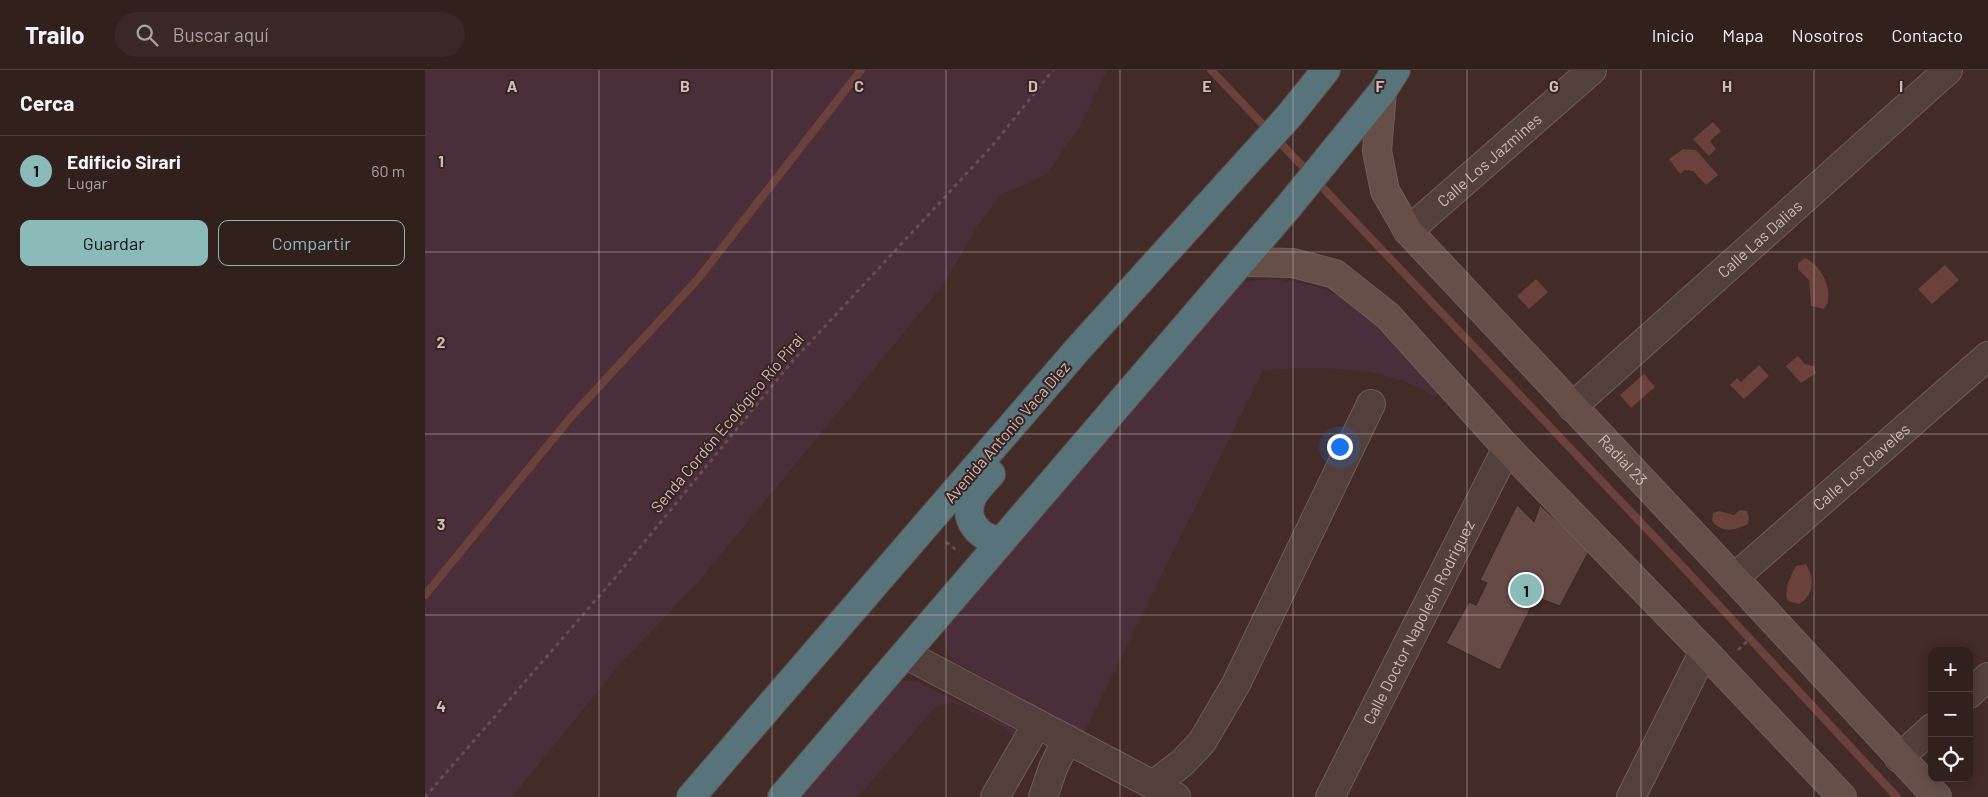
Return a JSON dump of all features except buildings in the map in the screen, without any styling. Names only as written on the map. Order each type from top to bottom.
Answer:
[{"type":"highway","name":"Avenida Antonio Vaca Diez","points":[[691,797],[1078,349],[1289,116],[1326,70]]},
{"type":"highway","points":[[781,797],[1289,206],[1389,81]]},
{"type":"highway","points":[[1001,541],[982,535],[974,528],[969,515],[971,501],[977,490],[1054,401],[1078,349]]},
{"type":"street","name":"Calle Los Jazmines","points":[[1408,231],[1592,70]]},
{"type":"street","name":"Calle Las Dalias","points":[[1571,407],[1948,70]]},
{"type":"street","name":"Radial 23","points":[[1389,81],[1377,151],[1385,191],[1408,231],[1937,797]]},
{"type":"street","points":[[1241,262],[1293,263],[1335,274],[1388,316],[1507,448],[1704,651],[1842,797]]},
{"type":"street","name":"Calle Los Claveles","points":[[1734,578],[1988,356]]},
{"type":"street","points":[[905,654],[1165,791],[1182,763],[1202,742],[1236,684],[1371,404]]},
{"type":"street","name":"Calle Doctor Napoleón Rodriguez","points":[[1330,797],[1507,448]]},
{"type":"street","points":[[1631,797],[1704,651]]},
{"type":"street","points":[[1971,692],[1988,677]]},
{"type":"street","points":[[995,797],[1037,724]]},
{"type":"street","points":[[1899,758],[1928,732]]},
{"type":"street","points":[[1043,797],[1053,768],[1067,739]]},
{"type":"path","name":"Senda Cordón Ecológico Río Piraí","points":[[425,797],[614,579],[790,364],[993,145],[1053,70]]},
{"type":"path","points":[[926,527],[979,568]]},
{"type":"path","points":[[1734,654],[1759,630]]},
{"type":"shaded area","points":[[425,70],[1107,70],[1080,126],[1047,174],[999,196],[976,229],[943,285],[694,587],[619,665],[512,797],[425,797]]},
{"type":"shaded area","points":[[1713,122],[1721,131],[1710,141],[1716,149],[1709,156],[1693,139]]},
{"type":"shaded area","points":[[1683,149],[1696,150],[1718,175],[1706,185],[1693,171],[1684,170],[1680,174],[1669,159]]},
{"type":"shaded area","points":[[1805,258],[1822,273],[1828,288],[1827,303],[1824,309],[1811,306],[1809,280],[1798,269],[1798,263]]},
{"type":"shaded area","points":[[1945,265],[1959,280],[1932,304],[1918,289]]},
{"type":"shaded area","points":[[1275,279],[1323,289],[1353,305],[1393,339],[1440,391],[1435,397],[1416,386],[1396,379],[1352,370],[1306,368],[1263,370],[1084,733],[955,662],[945,646],[947,627],[1243,283]]},
{"type":"shaded area","points":[[1536,279],[1548,292],[1529,309],[1517,296]]},
{"type":"shaded area","points":[[1798,356],[1805,364],[1814,366],[1816,373],[1801,383],[1786,366]]},
{"type":"shaded area","points":[[1759,365],[1769,376],[1744,399],[1730,385],[1737,378],[1741,382]]},
{"type":"shaded area","points":[[1644,374],[1655,387],[1631,408],[1620,395]]},
{"type":"shaded area","points":[[1740,510],[1747,511],[1749,517],[1748,524],[1729,530],[1720,528],[1712,521],[1713,513],[1719,511],[1734,515]]},
{"type":"shaded area","points":[[1806,564],[1812,581],[1808,596],[1799,604],[1788,601],[1786,593],[1792,574],[1796,566]]},
{"type":"shaded area","points":[[899,682],[918,682],[1011,727],[1017,733],[1011,736],[1004,727],[954,703],[936,706],[858,797],[798,797]]},
{"type":"waterway","points":[[425,595],[571,417],[698,279],[861,70]]},
{"type":"waterway","points":[[1211,70],[1684,568],[1897,797]]},
{"type":"place","name":"Edificio Sirari","points":[[1526,590]]}]
